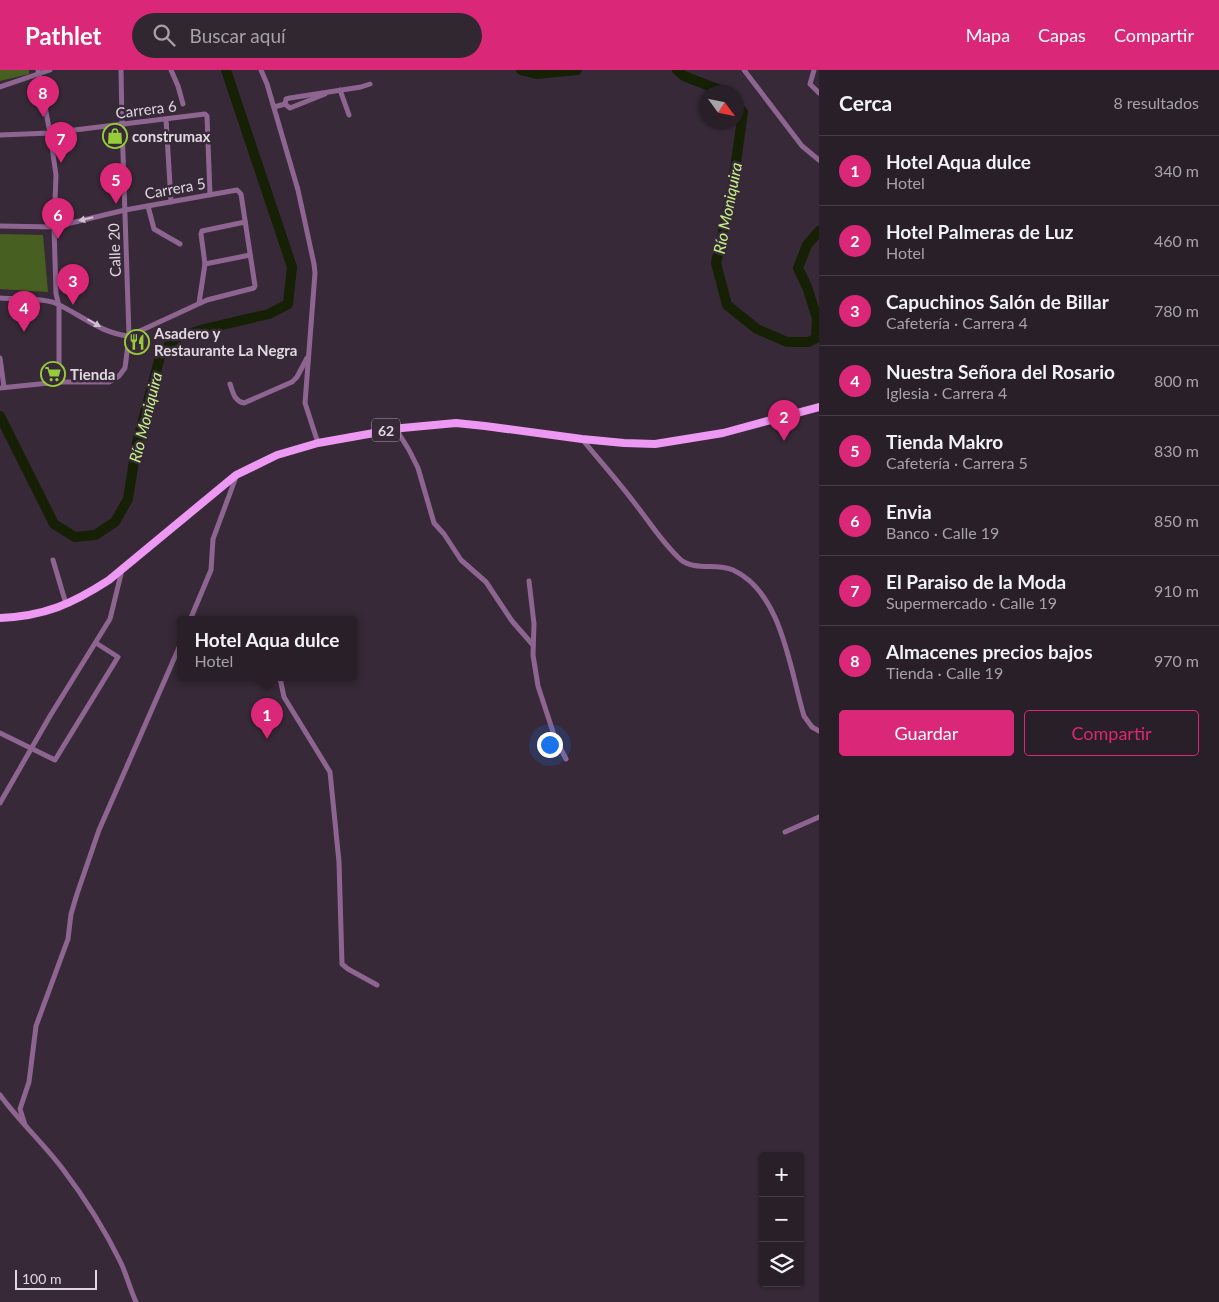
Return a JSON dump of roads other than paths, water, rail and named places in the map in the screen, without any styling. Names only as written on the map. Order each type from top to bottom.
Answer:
[{"type":"main road","name":"62","points":[[0,618],[36,615],[66,604],[93,590],[122,570],[236,475],[277,455],[318,443],[396,429],[456,423],[582,439],[656,444],[723,433],[819,407]]},
{"type":"street","points":[[0,86],[38,72],[50,70]]},
{"type":"street","name":"Calle 20","points":[[59,382],[109,382],[119,376],[125,368],[130,336],[121,70]]},
{"type":"street","points":[[171,70],[183,104]]},
{"type":"street","points":[[262,70],[298,190],[314,264],[315,273],[305,403],[318,443]]},
{"type":"street","points":[[744,70],[802,146],[819,160]]},
{"type":"street","points":[[814,70],[810,84],[819,93]]},
{"type":"street","points":[[0,358],[2,388],[59,382],[59,306],[56,294],[54,227],[56,174],[38,72]]},
{"type":"street","points":[[274,107],[284,104],[286,99],[290,98],[370,84]]},
{"type":"street","points":[[340,90],[349,115]]},
{"type":"street","name":"Carrera 6","points":[[0,135],[50,133],[206,114],[210,195]]},
{"type":"street","points":[[166,119],[171,202]]},
{"type":"street","name":"Carrera 5","points":[[0,226],[54,227],[125,210],[237,190],[242,194],[245,222]]},
{"type":"street","points":[[148,206],[154,229],[180,244]]},
{"type":"street","points":[[0,298],[50,302],[107,331],[118,335],[130,336],[199,303],[255,287],[245,222],[202,231],[205,264],[199,303]]},
{"type":"street","points":[[205,264],[250,255]]},
{"type":"street","points":[[230,384],[238,402],[244,403],[292,382],[297,377],[309,354]]},
{"type":"street","points":[[396,429],[418,468],[434,523],[444,534],[461,560],[486,582],[512,622],[533,645]]},
{"type":"street","points":[[582,439],[669,548],[683,561],[690,565],[733,570],[758,589],[766,600],[780,632],[804,716],[812,727],[819,731]]},
{"type":"street","points":[[192,616],[211,570],[213,539],[236,475]]},
{"type":"street","points":[[53,560],[66,604]]},
{"type":"street","points":[[0,803],[3,793],[110,619],[122,570]]},
{"type":"street","points":[[529,581],[534,624],[533,655],[541,699],[554,738],[566,760]]},
{"type":"street","points":[[0,733],[55,760],[118,657],[96,643]]},
{"type":"street","points":[[25,1125],[20,1110],[30,1078],[35,1032],[68,939],[77,894],[103,822],[177,652]]},
{"type":"street","points":[[281,681],[284,697],[330,772],[340,877],[341,961],[348,969],[377,984]]},
{"type":"street","points":[[785,832],[819,816]]},
{"type":"street","points":[[0,1095],[12,1112],[62,1168],[108,1236],[122,1265],[130,1291],[136,1302]]},
{"type":"waterway","name":"Río Moniquira","points":[[0,416],[54,524],[75,537],[95,535],[115,522],[128,499],[137,442],[161,353],[176,338],[204,329],[269,314],[288,304],[292,267],[226,70]]},
{"type":"waterway","name":"Río Moniquira","points":[[521,70],[536,74],[577,70]]},
{"type":"waterway","name":"Río Moniquira","points":[[677,70],[684,76],[707,85]]},
{"type":"waterway","name":"Río Moniquira","points":[[740,130],[732,190],[716,263],[727,305],[757,329],[787,342],[809,342],[816,338],[817,318],[807,287],[798,268],[807,245],[819,231]]},
{"type":"place","name":"Almacenes precios bajos","points":[[43,117]]},
{"type":"place","name":"construmax","points":[[115,136]]},
{"type":"place","name":"El Paraiso de la Moda","points":[[61,163]]},
{"type":"place","name":"Tienda Makro","points":[[116,204]]},
{"type":"place","name":"Envia","points":[[58,239]]},
{"type":"place","name":"Capuchinos Salón de Billar","points":[[73,305]]},
{"type":"place","name":"Nuestra Señora del Rosario","points":[[24,332]]},
{"type":"place","name":"Asadero y Restaurante La Negra","points":[[137,342]]},
{"type":"place","name":"Tienda","points":[[53,374]]},
{"type":"place","name":"Hotel Palmeras de Luz","points":[[784,441]]},
{"type":"place","name":"Hotel Aqua dulce","points":[[267,739]]}]
